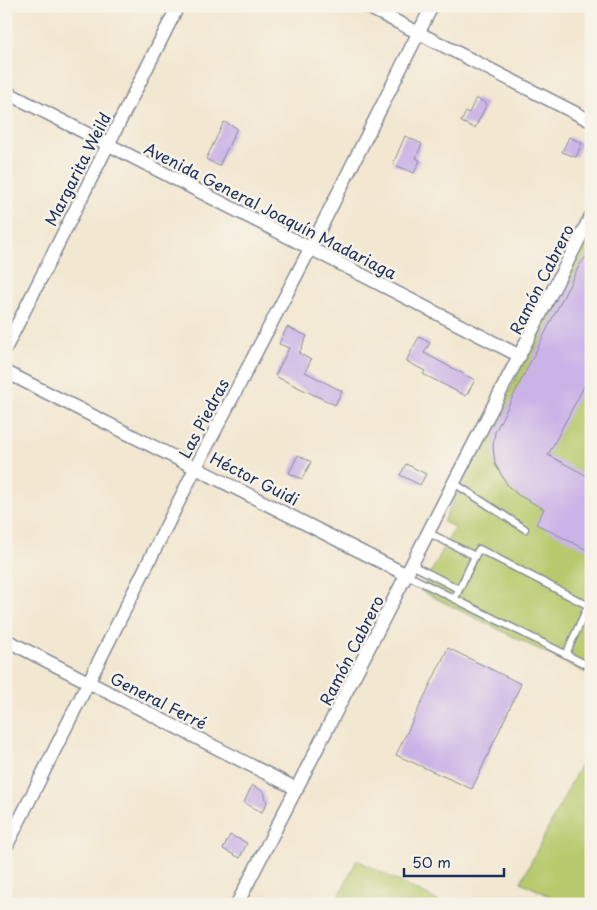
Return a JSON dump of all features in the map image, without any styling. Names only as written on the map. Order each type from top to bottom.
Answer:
[{"type":"street","name":"Margarita Weild","points":[[6,347],[107,143],[178,6]]},
{"type":"street","points":[[366,6],[591,121]]},
{"type":"street","name":"Las Piedras","points":[[6,847],[196,467],[310,249],[432,6]]},
{"type":"street","name":"Avenida General Joaquín Madariaga","points":[[6,92],[520,356]]},
{"type":"street","name":"Ramón Cabrero","points":[[237,904],[591,216]]},
{"type":"street","name":"Héctor Guidi","points":[[6,372],[196,467],[410,570]]},
{"type":"street","name":"General Ferré","points":[[6,640],[297,789]]},
{"type":"lane","points":[[454,483],[525,529]]},
{"type":"lane","points":[[428,534],[475,556]]},
{"type":"lane","points":[[455,598],[479,549],[589,606],[566,654]]},
{"type":"lane","points":[[410,570],[460,589]]},
{"type":"lane","points":[[410,570],[455,598],[591,667]]},
{"type":"green space","points":[[591,228],[591,675],[421,591],[455,527],[443,522]]},
{"type":"green space","points":[[591,744],[591,904],[566,904],[521,882]]},
{"type":"green space","points":[[357,860],[444,904],[335,904]]},
{"type":"building","points":[[476,98],[487,104],[475,128],[461,122],[466,112],[469,113]]},
{"type":"building","points":[[224,122],[237,128],[219,166],[206,159]]},
{"type":"building","points":[[405,136],[422,144],[416,158],[420,160],[414,173],[393,164]]},
{"type":"building","points":[[569,137],[582,143],[576,157],[562,152]]},
{"type":"building","points":[[591,251],[591,373],[548,455],[591,478],[591,552],[536,524],[544,509],[518,495],[508,486],[495,464],[493,447],[495,432],[580,264]]},
{"type":"building","points":[[287,327],[307,336],[299,353],[311,360],[305,372],[342,391],[335,405],[275,376],[289,348],[279,344]]},
{"type":"building","points":[[419,337],[430,343],[424,353],[475,380],[466,396],[423,374],[425,371],[406,361]]},
{"type":"building","points":[[298,455],[311,462],[302,479],[289,473]]},
{"type":"building","points":[[406,464],[426,474],[420,485],[400,475]]},
{"type":"building","points":[[448,648],[521,684],[472,789],[396,755]]},
{"type":"building","points":[[252,785],[264,792],[267,803],[262,812],[244,803]]},
{"type":"building","points":[[230,835],[247,843],[240,858],[223,849]]}]
